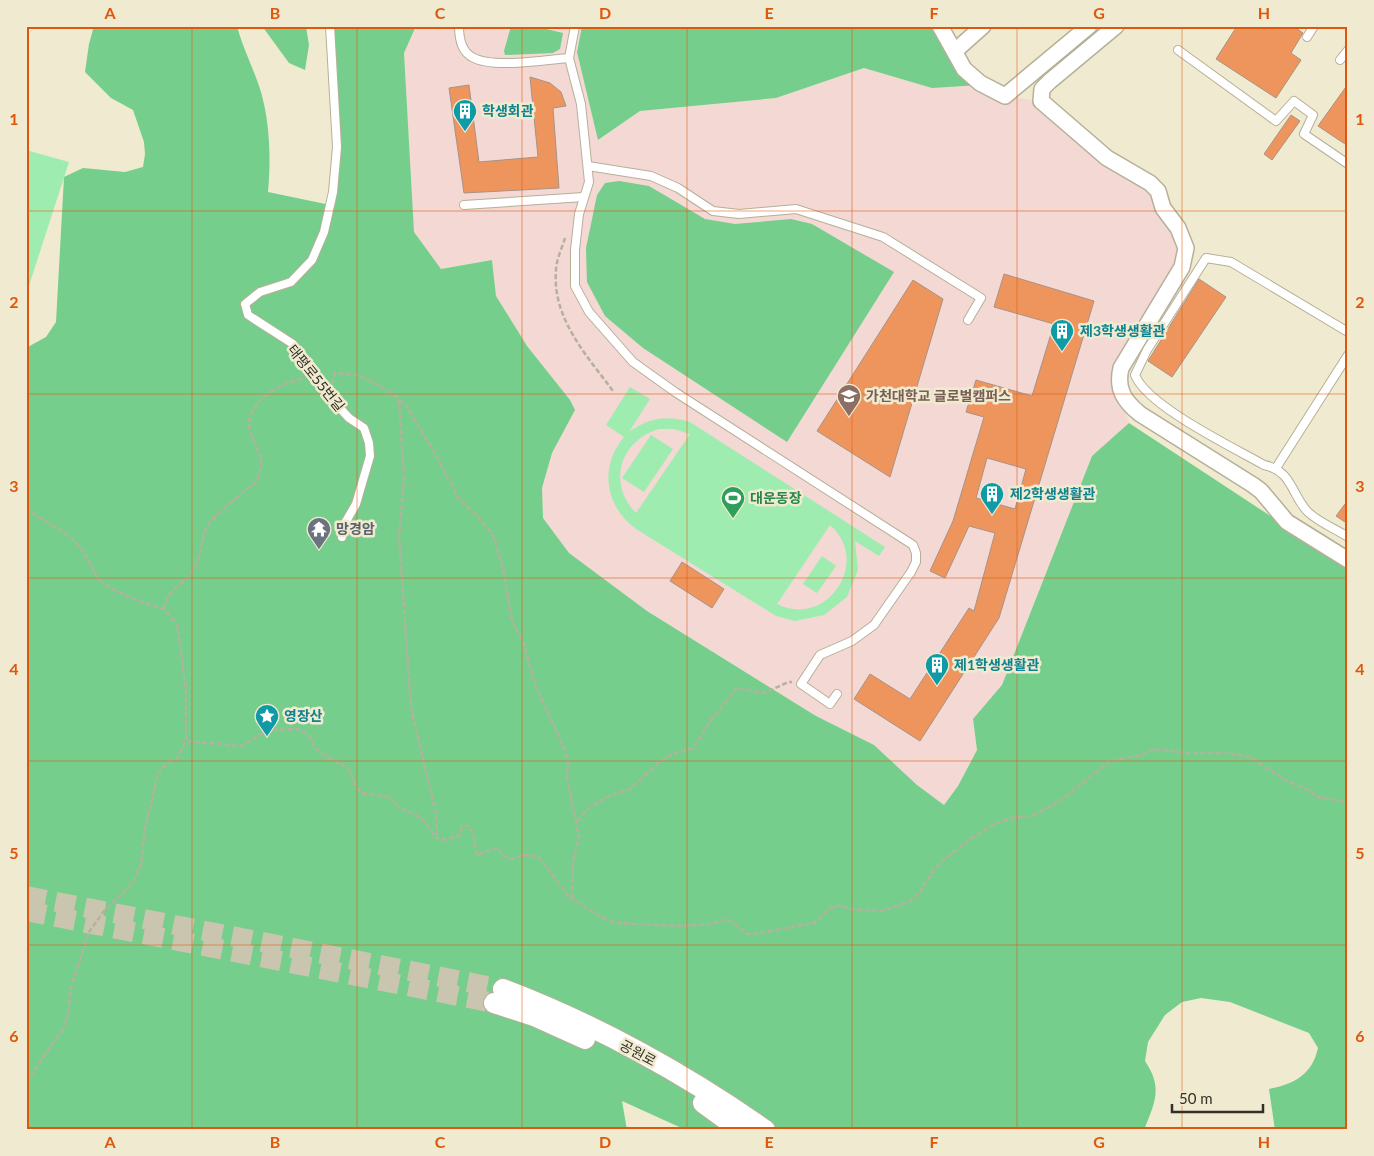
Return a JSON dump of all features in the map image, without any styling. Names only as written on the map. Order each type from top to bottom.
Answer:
[{"type":"main road","name":"공원로","points":[[740,1130],[704,1104],[582,1038],[534,1016],[499,996],[546,1005],[612,1039],[730,1105],[765,1130]]},
{"type":"street","points":[[940,26],[964,69],[980,83],[1005,96],[1089,26]]},
{"type":"street","points":[[955,51],[983,26]]},
{"type":"street","points":[[1116,26],[1050,80],[1042,89],[1041,101],[1107,158],[1150,183],[1158,191],[1163,208],[1178,228],[1186,248],[1182,267],[1121,368],[1118,387],[1128,404],[1140,414],[1253,485],[1261,491],[1286,522],[1348,560]]},
{"type":"lane","name":"태평로55번길","points":[[330,26],[337,146],[333,192],[324,232],[312,260],[291,282],[260,292],[245,304],[248,315],[293,344],[329,395],[349,418],[364,428],[370,443],[370,456],[356,504],[345,522],[342,536]]},
{"type":"lane","points":[[459,26],[461,43],[465,52],[479,60],[497,62],[569,58]]},
{"type":"lane","points":[[575,26],[569,58],[581,104],[589,182],[579,214],[574,250],[575,286],[589,312],[603,331],[634,362],[675,392],[913,545],[916,553],[916,562],[874,625],[852,641],[820,655],[801,684],[830,704],[837,694]]},
{"type":"lane","points":[[1307,37],[1314,26]]},
{"type":"lane","points":[[1178,50],[1276,121],[1294,101],[1312,115],[1304,134],[1348,164]]},
{"type":"lane","points":[[1340,60],[1348,50]]},
{"type":"lane","points":[[588,166],[651,176],[678,188],[713,210],[739,214],[796,209],[883,237],[981,298],[968,320]]},
{"type":"lane","points":[[464,205],[584,197]]},
{"type":"lane","points":[[1348,332],[1231,262],[1206,258],[1146,350],[1135,375],[1138,384],[1154,398],[1182,417],[1264,466],[1276,468],[1291,483],[1308,512],[1348,537]]},
{"type":"lane","points":[[1276,468],[1348,355]]},
{"type":"path","points":[[565,238],[556,271],[559,310],[578,343],[613,391]]},
{"type":"path","points":[[164,609],[166,597],[190,575],[195,566],[201,554],[208,525],[256,482],[260,474],[262,461],[250,430],[253,411],[258,403],[290,380],[310,378],[314,372]]},
{"type":"path","points":[[329,395],[335,374],[357,375],[377,384],[398,398],[407,407],[433,450],[459,499],[477,515],[494,537],[504,573],[512,621],[524,644],[534,685],[566,752],[568,762],[567,777],[579,837],[573,861],[572,900]]},
{"type":"path","points":[[398,398],[404,478],[399,536],[411,708],[436,814],[438,837]]},
{"type":"path","points":[[26,510],[71,537],[82,549],[98,579],[110,588],[155,608],[164,609],[177,624],[186,690],[186,741],[178,757],[167,763],[158,773],[145,828],[142,864],[132,884],[104,911],[88,932],[70,987],[68,1015],[63,1030],[26,1082]]},
{"type":"path","points":[[577,821],[590,807],[609,796],[630,789],[659,762],[674,754],[694,748],[710,721],[737,688],[765,693],[788,682],[801,684]]},
{"type":"path","points":[[186,741],[242,746],[269,730],[298,729],[308,735],[322,754],[348,768],[357,788],[362,793],[390,797],[399,807],[422,818],[434,836],[444,840],[460,835],[462,827],[466,825],[475,834],[475,848],[478,856],[483,852],[499,848],[502,855],[511,859],[522,855],[538,856],[572,900],[601,917],[620,924],[682,926],[712,924],[720,920],[730,920],[747,934],[814,923],[830,908],[835,906],[870,911],[894,908],[910,901],[920,892],[932,872],[942,861],[988,828],[1010,818],[1032,816],[1060,801],[1110,761],[1141,755],[1155,749],[1188,753],[1228,753],[1249,758],[1317,797],[1348,802]]},
{"type":"shaded area","name":"가천대학교 글로벌캠퍼스","points":[[416,26],[582,26],[577,52],[599,140],[640,111],[776,98],[864,68],[932,88],[975,83],[998,95],[1041,101],[1150,183],[1186,248],[1118,387],[1129,423],[1092,456],[1002,685],[973,719],[977,750],[958,786],[944,805],[917,785],[874,745],[816,716],[647,611],[569,553],[543,518],[542,488],[552,453],[575,410],[527,346],[496,296],[492,260],[441,269],[414,232],[404,53]]},
{"type":"green space","points":[[94,26],[237,26],[264,104],[269,142],[268,192],[335,206],[338,176],[333,26],[416,26],[404,53],[414,232],[441,269],[492,260],[496,296],[527,346],[570,400],[575,410],[552,453],[542,488],[543,518],[569,553],[647,611],[816,716],[874,745],[917,785],[944,805],[958,786],[977,750],[973,719],[1002,685],[1092,456],[1129,423],[1348,567],[1348,1130],[1275,1130],[1269,1089],[1301,1077],[1311,1065],[1318,1048],[1309,1033],[1230,1002],[1201,998],[1182,1002],[1165,1015],[1148,1042],[1145,1061],[1154,1079],[1155,1095],[1144,1130],[686,1130],[622,1101],[627,1130],[26,1130],[26,348],[46,337],[56,322],[64,177],[83,168],[125,172],[143,167],[145,154],[144,142],[133,110],[111,98],[85,72]]},
{"type":"green space","points":[[262,26],[306,26],[309,45],[305,70],[289,63]]},
{"type":"green space","points":[[511,26],[534,26],[563,33],[560,49],[553,53],[505,55],[504,51]]},
{"type":"green space","points":[[582,26],[931,26],[950,59],[979,85],[932,88],[864,68],[776,98],[640,111],[598,140],[577,52]]},
{"type":"green space","points":[[26,150],[69,162],[26,295]]},
{"type":"green space","points":[[619,181],[649,186],[705,219],[735,224],[791,219],[812,224],[894,272],[787,442],[643,348],[605,316],[587,282],[586,248],[597,195],[605,183]]},
{"type":"green space","name":"대운동장","points":[[630,387],[650,399],[629,432],[636,427],[658,419],[666,418],[690,422],[885,547],[879,556],[855,541],[858,570],[847,597],[824,615],[795,621],[776,616],[636,529],[626,520],[612,498],[609,486],[611,461],[624,437],[606,425]],"holes":[[[659,429],[674,429],[690,434],[636,513],[627,502],[622,489],[620,477],[622,464],[627,453],[635,443]],[[830,525],[842,540],[846,556],[845,572],[838,587],[827,599],[812,607],[795,609],[777,604]]]},
{"type":"green space","points":[[651,435],[673,449],[644,492],[622,478]]},
{"type":"green space","points":[[822,556],[836,566],[817,593],[803,584]]},
{"type":"building","points":[[1237,26],[1293,26],[1303,33],[1291,53],[1301,60],[1276,98],[1216,59]]},
{"type":"building","name":"학생회관","points":[[530,77],[550,83],[561,92],[566,106],[553,108],[559,188],[464,193],[449,88],[469,85],[479,162],[538,157]]},
{"type":"building","points":[[1348,84],[1348,146],[1318,126]]},
{"type":"building","points":[[1291,115],[1300,121],[1272,160],[1264,154]]},
{"type":"building","points":[[1004,274],[1094,301],[999,618],[920,741],[854,699],[870,674],[910,699],[969,608],[974,611],[995,533],[969,526],[945,578],[930,571],[953,521],[984,417],[966,412],[976,380],[1032,396],[1054,324],[994,307]],"holes":[[[987,458],[1026,469],[1015,509],[976,498]]]},
{"type":"building","points":[[1199,279],[1226,297],[1172,377],[1148,361]]},
{"type":"building","points":[[913,280],[943,299],[890,477],[817,431]]},
{"type":"building","points":[[1348,500],[1348,524],[1336,516]]},
{"type":"building","points":[[682,562],[724,589],[712,608],[670,581]]},
{"type":"tunnel","points":[[26,896],[503,989]]},
{"type":"tunnel","points":[[26,911],[494,1003]]},
{"type":"place","name":"학생회관","points":[[465,132]]},
{"type":"place","name":"제3학생생활관","points":[[1062,352]]},
{"type":"place","name":"가천대학교 글로벌캠퍼스","points":[[849,417]]},
{"type":"place","name":"제2학생생활관","points":[[992,515]]},
{"type":"place","name":"대운동장","points":[[733,519]]},
{"type":"place","name":"망경암","points":[[319,550]]},
{"type":"place","name":"제1학생생활관","points":[[937,686]]},
{"type":"place","name":"영장산","points":[[267,737]]}]
